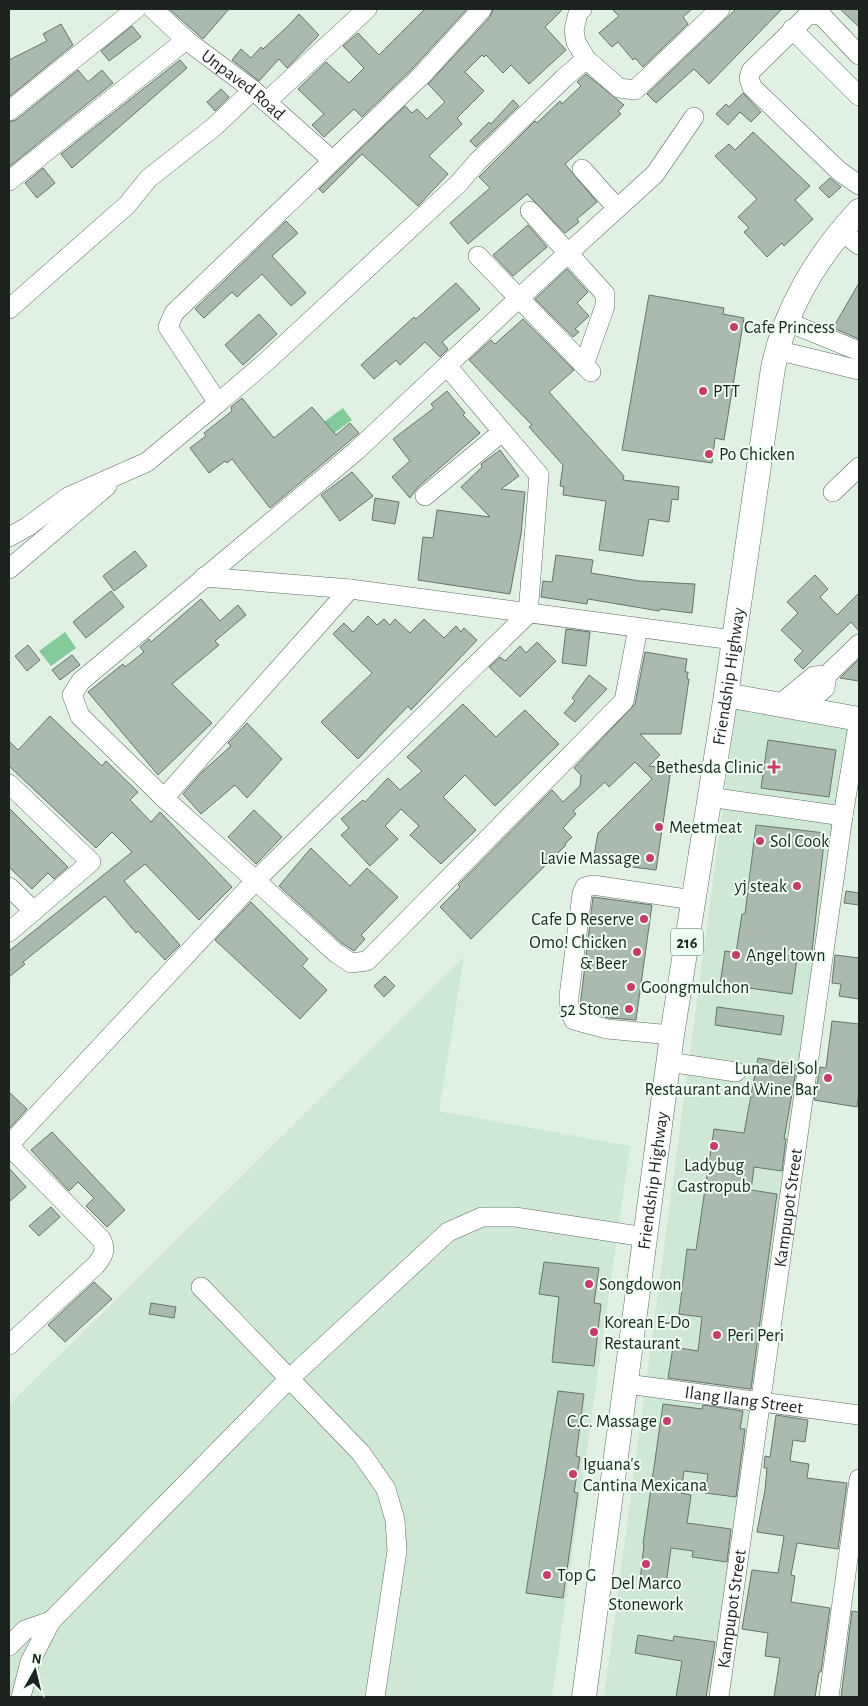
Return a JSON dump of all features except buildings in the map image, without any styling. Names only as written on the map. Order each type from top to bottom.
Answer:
[{"type":"main road","name":"Friendship Highway","points":[[584,1697],[627,1384],[668,1062],[726,694],[776,350],[785,321],[807,281],[850,238],[859,211]]},
{"type":"main road","points":[[726,694],[859,719]]},
{"type":"street","points":[[9,111],[136,9]]},
{"type":"street","name":"Unpaved Road","points":[[153,9],[186,40],[259,96],[324,153],[331,162]]},
{"type":"street","points":[[9,309],[127,205],[149,178],[214,127],[259,96],[367,9]]},
{"type":"street","points":[[218,403],[168,327],[174,313],[422,75],[482,9]]},
{"type":"street","points":[[578,10],[574,30],[576,42],[586,59],[619,88],[635,90],[720,9]]},
{"type":"street","points":[[859,55],[820,16],[808,15],[751,71],[748,78],[752,87],[839,171],[859,185]]},
{"type":"street","points":[[792,29],[859,96]]},
{"type":"street","points":[[9,181],[186,40]]},
{"type":"street","points":[[9,537],[27,527],[68,497],[119,476],[147,462],[165,449],[458,184],[478,161],[586,59]]},
{"type":"street","points":[[638,628],[624,701],[366,961],[351,963],[336,953],[164,798],[80,716],[72,695],[81,681],[356,451],[518,298],[569,254],[655,174],[694,117]]},
{"type":"street","points":[[582,169],[617,208]]},
{"type":"street","points":[[478,256],[588,368],[605,306],[605,294],[530,211]]},
{"type":"street","points":[[785,321],[859,351]]},
{"type":"street","points":[[776,350],[859,370]]},
{"type":"street","points":[[9,1345],[96,1266],[103,1256],[105,1246],[101,1239],[9,1146],[256,880],[528,614],[539,475],[447,366]]},
{"type":"street","points":[[424,496],[502,432]]},
{"type":"street","points":[[833,492],[859,467]]},
{"type":"street","points":[[9,569],[119,476]]},
{"type":"street","points":[[204,577],[350,589],[733,640]]},
{"type":"street","points":[[164,798],[350,589]]},
{"type":"street","points":[[789,707],[814,676],[827,674],[859,644]]},
{"type":"street","name":"Kampupot Street","points":[[719,1697],[843,816],[859,719]]},
{"type":"street","points":[[9,784],[91,862],[9,932]]},
{"type":"street","points":[[709,797],[843,816]]},
{"type":"street","points":[[672,1035],[607,1029],[574,1020],[569,1010],[569,996],[582,894],[585,887],[593,885],[693,900]]},
{"type":"street","points":[[9,887],[34,911]]},
{"type":"street","points":[[668,1062],[736,1072]]},
{"type":"street","points":[[21,1697],[30,1662],[51,1621],[289,1379],[448,1232],[482,1217],[524,1218],[645,1237]]},
{"type":"street","points":[[201,1287],[361,1454],[386,1489],[395,1520],[397,1550],[375,1697]]},
{"type":"street","name":"Ilang Ilang Street","points":[[627,1384],[859,1415]]},
{"type":"street","points":[[828,1697],[859,1479]]},
{"type":"street","points":[[9,1646],[25,1630],[51,1621]]},
{"type":"shaded area","points":[[343,408],[352,420],[333,434],[324,422]]},
{"type":"shaded area","points":[[65,632],[76,648],[51,666],[39,651]]},
{"type":"shaded area","points":[[736,709],[854,726],[715,1697],[604,1697]]},
{"type":"shaded area","points":[[464,957],[439,1111],[630,1146],[552,1697],[9,1697],[9,1405]]},
{"type":"place","name":"Cafe Princess","points":[[734,327]]},
{"type":"place","name":"PTT","points":[[703,391]]},
{"type":"place","name":"Po Chicken","points":[[709,454]]},
{"type":"place","name":"Bethesda Clinic","points":[[774,767]]},
{"type":"place","name":"Meetmeat","points":[[659,827]]},
{"type":"place","name":"Sol Cook","points":[[760,841]]},
{"type":"place","name":"Lavie Massage","points":[[650,858]]},
{"type":"place","name":"yj steak","points":[[797,886]]},
{"type":"place","name":"Cafe D Reserve","points":[[644,919]]},
{"type":"place","name":"Omo! Chicken & Beer","points":[[637,952]]},
{"type":"place","name":"Angel town","points":[[736,955]]},
{"type":"place","name":"Goongmulchon","points":[[631,987]]},
{"type":"place","name":"52 Stone","points":[[629,1009]]},
{"type":"place","name":"Luna del Sol Restaurant and Wine Bar","points":[[828,1078]]},
{"type":"place","name":"Ladybug Gastropub","points":[[714,1146]]},
{"type":"place","name":"Songdowon","points":[[589,1284]]},
{"type":"place","name":"Korean E-Do Restaurant","points":[[594,1332]]},
{"type":"place","name":"Peri Peri","points":[[717,1335]]},
{"type":"place","name":"C.C. Massage","points":[[667,1421]]},
{"type":"place","name":"Iguana's Cantina Mexicana","points":[[573,1474]]},
{"type":"place","name":"Del Marco Stonework","points":[[646,1564]]},
{"type":"place","name":"Top G","points":[[547,1575]]}]
